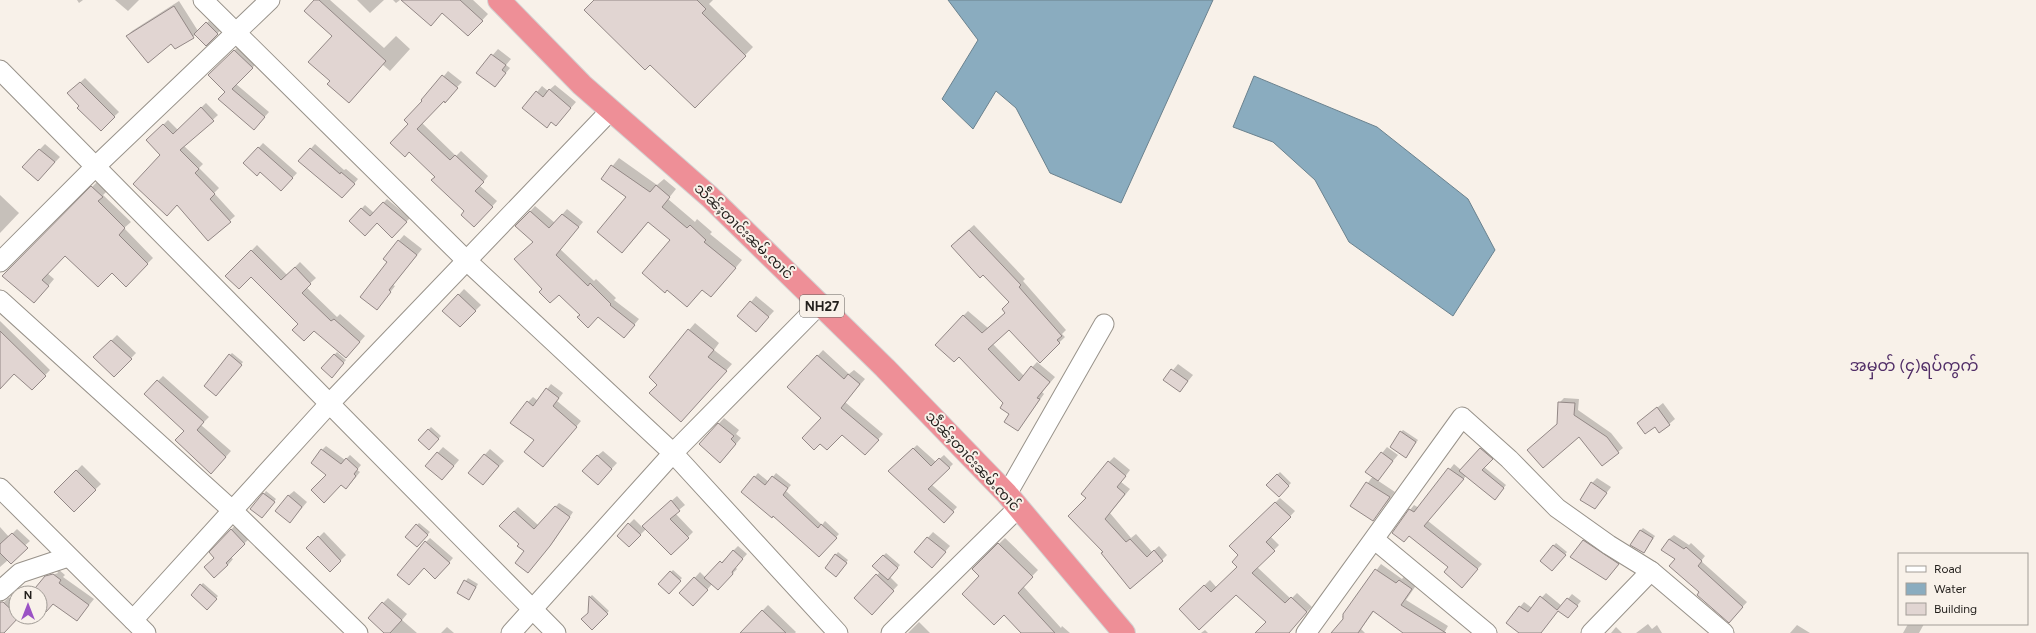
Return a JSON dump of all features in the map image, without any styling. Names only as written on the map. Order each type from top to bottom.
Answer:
[{"type":"highway","name":"သဵၼ်ႈတၢင်းၼမ်ႉၸၢင်","points":[[499,0],[582,85],[710,197],[885,368],[1012,502],[1124,633]]},
{"type":"street","points":[[202,0],[467,261],[673,453],[838,633]]},
{"type":"street","points":[[0,262],[96,166],[270,0]]},
{"type":"street","points":[[0,70],[556,633]]},
{"type":"street","points":[[0,488],[139,627],[234,511],[330,403],[611,110]]},
{"type":"street","points":[[0,300],[234,511],[358,633]]},
{"type":"street","points":[[511,633],[673,453],[820,304]]},
{"type":"street","points":[[891,633],[1012,502],[1104,324]]},
{"type":"street","points":[[1306,633],[1375,540],[1462,417],[1509,459],[1557,508],[1609,545],[1651,571],[1724,633]]},
{"type":"street","points":[[1375,540],[1487,633]]},
{"type":"street","points":[[0,591],[20,573],[68,557]]},
{"type":"street","points":[[1591,633],[1651,571]]},
{"type":"water","points":[[948,0],[1213,0],[1121,203],[1050,173],[1016,108],[996,91],[973,129],[942,99],[978,40]]},
{"type":"water","points":[[1254,76],[1377,127],[1468,199],[1495,250],[1453,316],[1349,242],[1315,180],[1273,142],[1233,127]]},
{"type":"building","points":[[314,0],[319,0],[386,61],[349,103],[327,84],[330,81],[308,62],[332,36],[304,11]]},
{"type":"building","points":[[401,0],[460,0],[483,21],[468,36],[442,13],[431,26]]},
{"type":"building","points":[[594,0],[697,0],[706,9],[702,13],[746,56],[695,108],[650,65],[645,70],[584,10]]},
{"type":"building","points":[[174,6],[194,38],[175,49],[171,44],[148,63],[126,36]]},
{"type":"building","points":[[206,22],[218,34],[206,46],[194,34]]},
{"type":"building","points":[[234,50],[253,68],[232,89],[265,117],[254,130],[218,99],[225,92],[208,75]]},
{"type":"building","points":[[491,54],[506,65],[502,70],[506,73],[495,87],[476,73]]},
{"type":"building","points":[[442,75],[458,88],[445,103],[444,101],[417,129],[450,160],[455,155],[484,182],[475,191],[493,207],[474,227],[461,215],[464,211],[431,180],[435,177],[409,152],[405,157],[390,143],[408,124],[404,120],[422,101],[421,100]]},
{"type":"building","points":[[80,82],[115,117],[101,131],[77,108],[79,106],[67,93]]},
{"type":"building","points":[[549,89],[571,108],[556,126],[551,122],[547,128],[522,108],[536,91],[543,97]]},
{"type":"building","points":[[201,107],[214,121],[180,150],[199,169],[195,173],[215,194],[210,199],[231,222],[208,241],[177,205],[167,216],[133,184],[160,155],[146,140],[163,124],[173,134]]},
{"type":"building","points":[[258,147],[293,178],[281,191],[260,172],[257,176],[243,163]]},
{"type":"building","points":[[310,148],[340,174],[341,172],[355,184],[342,198],[298,161]]},
{"type":"building","points":[[39,149],[55,162],[38,181],[22,167]]},
{"type":"building","points":[[611,165],[650,192],[656,185],[670,197],[662,207],[687,228],[690,225],[706,240],[704,242],[736,268],[711,297],[702,290],[687,307],[667,290],[665,293],[642,273],[670,240],[648,222],[622,253],[597,232],[626,197],[601,179]]},
{"type":"building","points":[[91,186],[103,197],[98,201],[125,228],[119,235],[148,264],[126,287],[112,273],[98,287],[65,256],[42,280],[49,286],[34,303],[2,276]]},
{"type":"building","points":[[383,202],[407,222],[392,238],[377,223],[365,236],[349,221],[361,208],[370,216]]},
{"type":"building","points":[[530,211],[549,228],[562,214],[579,227],[556,255],[588,286],[590,283],[611,304],[610,305],[635,325],[624,338],[598,317],[588,328],[577,317],[580,315],[559,295],[550,303],[539,292],[542,289],[514,259],[533,242],[515,226]]},
{"type":"building","points":[[969,230],[1021,285],[1019,287],[1062,336],[1057,340],[1060,343],[1040,363],[1009,330],[988,349],[1019,381],[1031,366],[1050,382],[1037,398],[1040,399],[1018,431],[1004,422],[1009,414],[1000,408],[1003,403],[959,357],[954,362],[935,345],[963,315],[982,333],[1005,313],[1002,309],[1009,302],[983,275],[980,278],[951,246]]},
{"type":"building","points":[[398,240],[417,255],[389,290],[391,292],[377,310],[360,297],[387,262],[383,259]]},
{"type":"building","points":[[251,250],[281,280],[295,267],[311,284],[302,293],[331,321],[334,319],[360,342],[346,358],[314,331],[304,341],[292,330],[298,324],[251,277],[239,289],[225,276]]},
{"type":"building","points":[[458,294],[476,311],[460,327],[442,311]]},
{"type":"building","points":[[750,301],[769,317],[756,332],[737,316]]},
{"type":"building","points":[[688,329],[714,350],[708,357],[727,371],[681,422],[649,393],[657,385],[649,377]]},
{"type":"building","points":[[0,331],[46,376],[32,390],[14,374],[0,389]]},
{"type":"building","points":[[111,340],[132,359],[114,377],[93,357]]},
{"type":"building","points":[[229,354],[242,365],[216,396],[204,386]]},
{"type":"building","points":[[334,354],[344,363],[332,378],[321,368]]},
{"type":"building","points":[[817,355],[844,379],[848,374],[860,384],[841,408],[879,440],[865,455],[842,435],[827,450],[820,444],[814,450],[802,438],[821,418],[787,387]]},
{"type":"building","points":[[1171,369],[1188,381],[1180,392],[1163,380]]},
{"type":"building","points":[[157,380],[204,422],[197,430],[226,457],[211,474],[175,440],[184,431],[144,394]]},
{"type":"building","points":[[546,388],[559,398],[553,406],[577,427],[543,467],[524,452],[534,440],[510,423],[527,401],[533,406]]},
{"type":"building","points":[[1558,402],[1575,403],[1574,415],[1607,437],[1619,453],[1602,466],[1579,437],[1543,468],[1527,450],[1557,424]]},
{"type":"building","points":[[1657,407],[1670,425],[1659,433],[1655,427],[1645,434],[1637,423]]},
{"type":"building","points":[[718,423],[734,436],[731,439],[736,444],[720,463],[699,444]]},
{"type":"building","points":[[428,429],[439,439],[429,450],[418,440]]},
{"type":"building","points":[[1400,431],[1416,442],[1406,458],[1390,447]]},
{"type":"building","points":[[913,448],[931,466],[939,458],[950,468],[928,489],[954,512],[944,523],[888,471]]},
{"type":"building","points":[[1480,448],[1493,459],[1482,470],[1504,488],[1495,500],[1459,471]]},
{"type":"building","points":[[321,449],[341,464],[346,458],[358,469],[354,474],[356,476],[346,489],[341,485],[324,503],[311,490],[326,475],[311,463]]},
{"type":"building","points":[[437,452],[454,466],[442,480],[425,466]]},
{"type":"building","points":[[1381,452],[1393,461],[1378,481],[1365,472]]},
{"type":"building","points":[[484,454],[499,466],[483,485],[468,473]]},
{"type":"building","points":[[597,455],[612,469],[598,485],[582,471]]},
{"type":"building","points":[[1108,461],[1126,476],[1117,487],[1125,494],[1105,519],[1126,542],[1130,539],[1147,557],[1154,550],[1163,561],[1130,589],[1101,553],[1103,552],[1068,516],[1086,498],[1081,494]]},
{"type":"building","points":[[1448,468],[1464,479],[1424,526],[1478,569],[1462,588],[1444,572],[1448,567],[1409,536],[1404,542],[1392,533],[1409,509],[1414,512]]},
{"type":"building","points":[[76,470],[96,490],[74,512],[54,492]]},
{"type":"building","points":[[1277,474],[1289,486],[1279,497],[1266,485]]},
{"type":"building","points":[[754,476],[765,485],[772,476],[788,488],[783,495],[818,528],[821,524],[837,538],[819,557],[773,516],[772,518],[741,492]]},
{"type":"building","points":[[1366,482],[1390,497],[1373,521],[1350,506]]},
{"type":"building","points":[[1591,482],[1607,493],[1595,509],[1580,500]]},
{"type":"building","points":[[263,493],[275,502],[262,518],[250,509]]},
{"type":"building","points":[[288,495],[302,507],[290,523],[275,511]]},
{"type":"building","points":[[671,500],[680,511],[670,519],[689,538],[671,555],[642,526]]},
{"type":"building","points":[[1275,502],[1291,517],[1266,542],[1275,551],[1252,573],[1285,603],[1291,597],[1307,612],[1289,633],[1255,633],[1266,622],[1236,595],[1199,630],[1179,609],[1204,585],[1211,592],[1237,567],[1232,562],[1238,555],[1229,546]]},
{"type":"building","points":[[555,506],[570,517],[550,546],[528,573],[515,563],[524,551],[517,546],[519,544],[499,526],[514,511],[534,529]]},
{"type":"building","points":[[628,523],[641,535],[629,547],[617,536]]},
{"type":"building","points":[[416,524],[428,535],[417,547],[405,537]]},
{"type":"building","points":[[231,529],[245,544],[226,563],[228,565],[214,578],[204,567],[214,558],[209,552]]},
{"type":"building","points":[[1640,530],[1653,538],[1644,553],[1630,545]]},
{"type":"building","points":[[12,533],[28,548],[11,564],[0,553],[0,544]]},
{"type":"building","points":[[318,536],[341,561],[330,572],[306,548]]},
{"type":"building","points":[[927,537],[946,552],[932,568],[914,552]]},
{"type":"building","points":[[1669,539],[1684,549],[1686,547],[1702,561],[1698,566],[1743,607],[1729,623],[1697,595],[1699,592],[1669,566],[1675,559],[1661,550]]},
{"type":"building","points":[[1583,540],[1619,564],[1606,580],[1570,557]]},
{"type":"building","points":[[425,541],[450,563],[435,579],[424,568],[409,585],[397,575]]},
{"type":"building","points":[[998,543],[1033,577],[1018,593],[1055,633],[1021,633],[1004,615],[994,625],[962,594],[979,576],[972,569]]},
{"type":"building","points":[[1553,545],[1566,555],[1552,571],[1540,561]]},
{"type":"building","points":[[733,550],[743,559],[732,572],[733,574],[718,590],[704,578],[720,561],[722,563]]},
{"type":"building","points":[[835,554],[847,563],[836,577],[825,568]]},
{"type":"building","points":[[883,555],[898,568],[888,580],[872,566]]},
{"type":"building","points":[[1375,569],[1396,583],[1399,580],[1412,589],[1401,605],[1446,633],[1403,633],[1373,611],[1358,633],[1331,633],[1343,619],[1343,614]]},
{"type":"building","points":[[670,571],[681,581],[669,594],[658,584]]},
{"type":"building","points":[[53,574],[61,580],[59,583],[89,605],[77,621],[53,604],[48,610],[48,585],[38,585],[45,576]]},
{"type":"building","points":[[876,574],[894,591],[872,615],[854,598]]},
{"type":"building","points":[[694,577],[708,590],[693,606],[679,593]]},
{"type":"building","points":[[464,580],[476,587],[469,600],[457,593]]},
{"type":"building","points":[[200,584],[217,599],[207,610],[191,595]]},
{"type":"building","points":[[589,596],[608,614],[592,630],[581,619],[588,613]]},
{"type":"building","points":[[1540,596],[1557,610],[1567,598],[1578,606],[1568,618],[1558,611],[1541,633],[1519,633],[1506,623],[1519,606],[1528,612]]},
{"type":"building","points":[[0,602],[3,602],[8,607],[8,625],[12,625],[4,633],[0,633]]},
{"type":"building","points":[[382,602],[402,620],[390,633],[384,633],[368,618]]},
{"type":"building","points":[[762,610],[786,633],[740,633]]},
{"type":"district","name":"အမှတ် (၄)ရပ်ကွက်","points":[[1914,365]]}]
